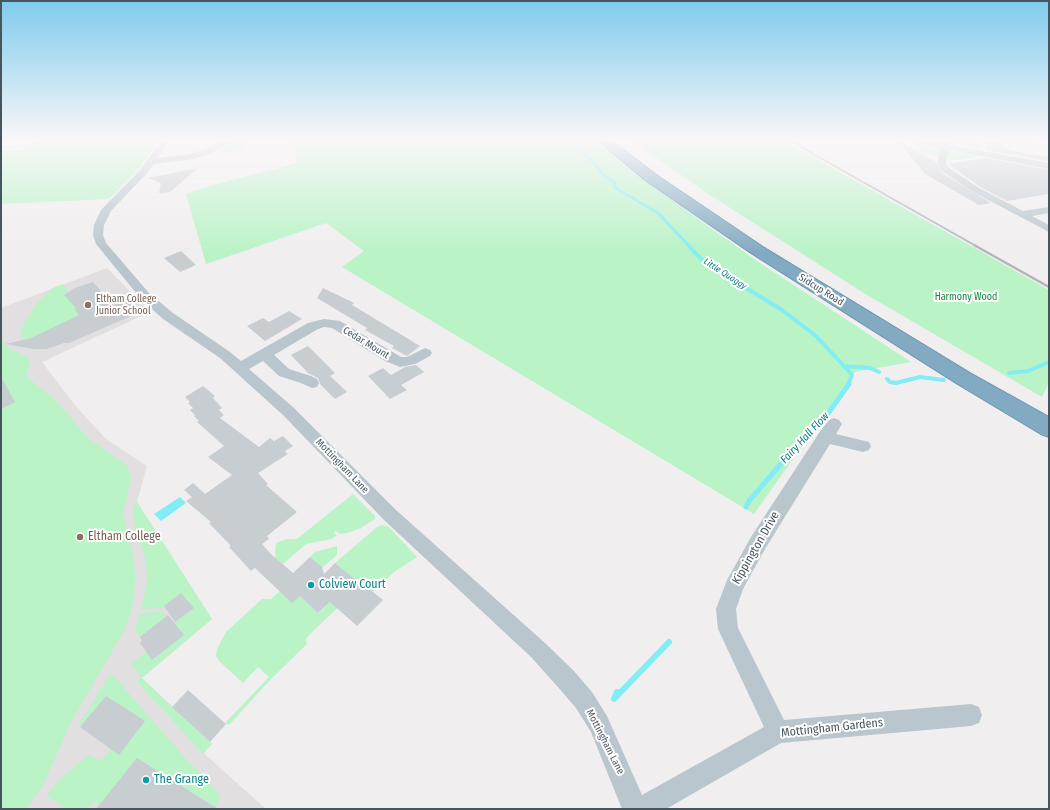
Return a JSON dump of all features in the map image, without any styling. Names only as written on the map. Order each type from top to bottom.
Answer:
[{"type":"highway","name":"Sidcup Road","points":[[650,177],[757,250],[963,378],[1049,428]]},
{"type":"highway","name":"Sidcup Road","points":[[669,177],[784,251],[1049,412]]},
{"type":"street","name":"Mottingham Lane","points":[[137,177],[106,210],[99,225],[98,235],[101,244],[145,296],[168,316],[225,355],[289,412],[390,515],[538,650],[565,678],[584,700],[599,724],[621,772],[635,809]]},
{"type":"street","points":[[957,177],[1049,229]]},
{"type":"street","points":[[1023,214],[1049,210]]},
{"type":"street","name":"Cedar Mount","points":[[240,368],[313,326],[324,323],[335,324],[390,358],[400,362],[410,361],[425,353]]},
{"type":"street","points":[[264,353],[284,373],[306,379],[312,383]]},
{"type":"street","name":"Kippington Drive","points":[[778,732],[728,629],[726,609],[734,586],[758,543],[829,430],[863,446]]},
{"type":"street","name":"Mottingham Gardens","points":[[639,809],[664,797],[778,732],[971,714]]},
{"type":"shaded area","name":"Eltham College","points":[[107,268],[150,312],[42,362],[74,404],[106,439],[147,466],[137,502],[212,619],[137,682],[199,749],[266,809],[1,809],[1,308]]},
{"type":"green space","points":[[1,177],[131,177],[109,199],[1,204]]},
{"type":"green space","points":[[245,177],[639,177],[754,259],[911,362],[855,372],[754,514],[342,267],[364,251],[326,223],[206,264],[186,194],[202,188]]},
{"type":"green space","name":"Harmony Wood","points":[[683,177],[848,177],[1049,290],[1049,382],[1042,397],[867,295]]},
{"type":"green space","points":[[63,284],[69,292],[64,295],[78,307],[74,309],[80,316],[36,337],[24,340],[20,331],[37,303],[53,288]]},
{"type":"green space","points":[[1,337],[6,346],[28,358],[30,362],[26,375],[56,401],[88,438],[127,466],[131,479],[123,514],[134,560],[135,583],[132,608],[125,629],[72,720],[43,785],[26,809],[1,809]]},
{"type":"green space","points":[[353,494],[375,516],[375,519],[361,528],[347,533],[341,534],[335,531],[334,533],[337,535],[332,539],[306,544],[283,564],[280,562],[264,576],[258,571],[275,557],[276,543],[286,539],[297,539]]},
{"type":"green space","points":[[137,502],[212,619],[142,678],[131,664],[146,652],[153,660],[183,635],[175,623],[194,608],[181,593],[162,608],[141,609],[147,584],[146,560],[133,519],[133,505]]},
{"type":"green space","points":[[382,525],[389,527],[417,557],[394,572],[373,592],[363,584],[311,633],[306,639],[307,644],[271,679],[229,725],[225,723],[269,677],[258,667],[243,683],[220,662],[216,656],[217,649],[226,632],[262,599],[271,599],[280,591],[300,596],[319,613],[354,579],[335,563],[377,527]]},
{"type":"green space","points":[[337,546],[337,555],[322,568],[310,557],[315,552]]},
{"type":"green space","points":[[163,612],[169,620],[141,637],[135,630],[140,613]]},
{"type":"green space","points":[[111,673],[186,759],[221,796],[215,807],[137,758],[100,805],[94,801],[87,809],[66,809],[47,795],[58,781],[89,755],[100,761],[111,749],[119,754],[145,721],[106,697],[80,727],[78,726]]},
{"type":"green space","points":[[142,678],[212,744],[203,754],[137,682]]},
{"type":"water","points":[[180,497],[186,503],[161,521],[154,514]]},
{"type":"building","points":[[188,177],[170,192],[159,193],[161,183],[148,178]]},
{"type":"building","points":[[930,177],[948,177],[991,203],[979,205]]},
{"type":"building","points":[[966,177],[1049,177],[1049,194],[1007,201],[982,188]]},
{"type":"building","points":[[181,251],[196,265],[180,272],[164,258]]},
{"type":"building","points":[[93,282],[114,305],[128,299],[140,312],[69,343],[64,343],[47,349],[33,349],[5,344],[31,338],[79,315],[74,309],[76,308],[64,295],[75,288]]},
{"type":"building","points":[[323,288],[354,303],[352,305],[420,346],[407,356],[392,348],[394,346],[365,330],[367,328],[317,298]]},
{"type":"building","points":[[289,311],[302,319],[265,341],[247,326],[263,318],[269,322]]},
{"type":"building","points":[[308,346],[335,373],[330,376],[347,392],[335,399],[320,384],[318,378],[308,373],[291,355]]},
{"type":"building","points":[[416,365],[424,372],[401,385],[407,390],[390,399],[368,376],[383,368],[391,375],[405,367]]},
{"type":"building","points":[[1,377],[15,402],[1,409]]},
{"type":"building","points":[[203,386],[215,396],[213,398],[222,408],[219,410],[224,415],[220,418],[259,447],[270,438],[274,441],[283,436],[293,446],[285,451],[288,454],[258,473],[268,484],[266,485],[297,512],[267,536],[269,539],[262,544],[272,555],[293,573],[310,557],[322,567],[324,574],[335,563],[383,600],[357,626],[330,602],[318,613],[300,596],[292,603],[255,568],[251,571],[229,547],[231,546],[209,523],[211,522],[186,501],[192,497],[184,490],[193,483],[205,494],[232,475],[208,457],[224,446],[197,422],[199,421],[190,410],[193,408],[185,397]]},
{"type":"building","points":[[181,593],[194,608],[175,622],[164,606]]},
{"type":"building","points":[[168,615],[184,635],[152,660],[140,643],[142,641],[140,637]]},
{"type":"building","points":[[188,690],[226,724],[210,742],[172,707]]},
{"type":"building","points":[[106,696],[145,721],[119,755],[80,727]]},
{"type":"building","name":"The Grange","points":[[137,758],[218,809],[96,809]]},
{"type":"waterway","name":"Little Quaggy","points":[[607,177],[615,183],[614,187],[658,213],[689,246]]},
{"type":"waterway","name":"Little Quaggy","points":[[688,245],[705,263],[782,310],[816,336],[844,366]]},
{"type":"waterway","name":"Little Quaggy","points":[[1009,373],[1028,371],[1049,362]]},
{"type":"waterway","name":"Little Quaggy","points":[[844,366],[870,368],[879,372]]},
{"type":"waterway","name":"Fairy Hall Flow","points":[[844,366],[852,375],[848,385]]},
{"type":"waterway","name":"Little Quaggy","points":[[887,379],[890,382],[896,383],[920,377],[944,380]]},
{"type":"waterway","name":"Fairy Hall Flow","points":[[746,507],[749,501],[780,465],[822,422],[849,384]]},
{"type":"waterway","name":"Fairy Hall Flow","points":[[617,692],[614,699],[669,642]]},
{"type":"railway","points":[[854,177],[976,246]]},
{"type":"railway","points":[[974,245],[1049,287]]},
{"type":"place","name":"Eltham College Junior School","points":[[88,305]]},
{"type":"place","name":"Eltham College","points":[[80,537]]},
{"type":"place","name":"Colview Court","points":[[311,585]]},
{"type":"place","name":"The Grange","points":[[146,780]]}]
